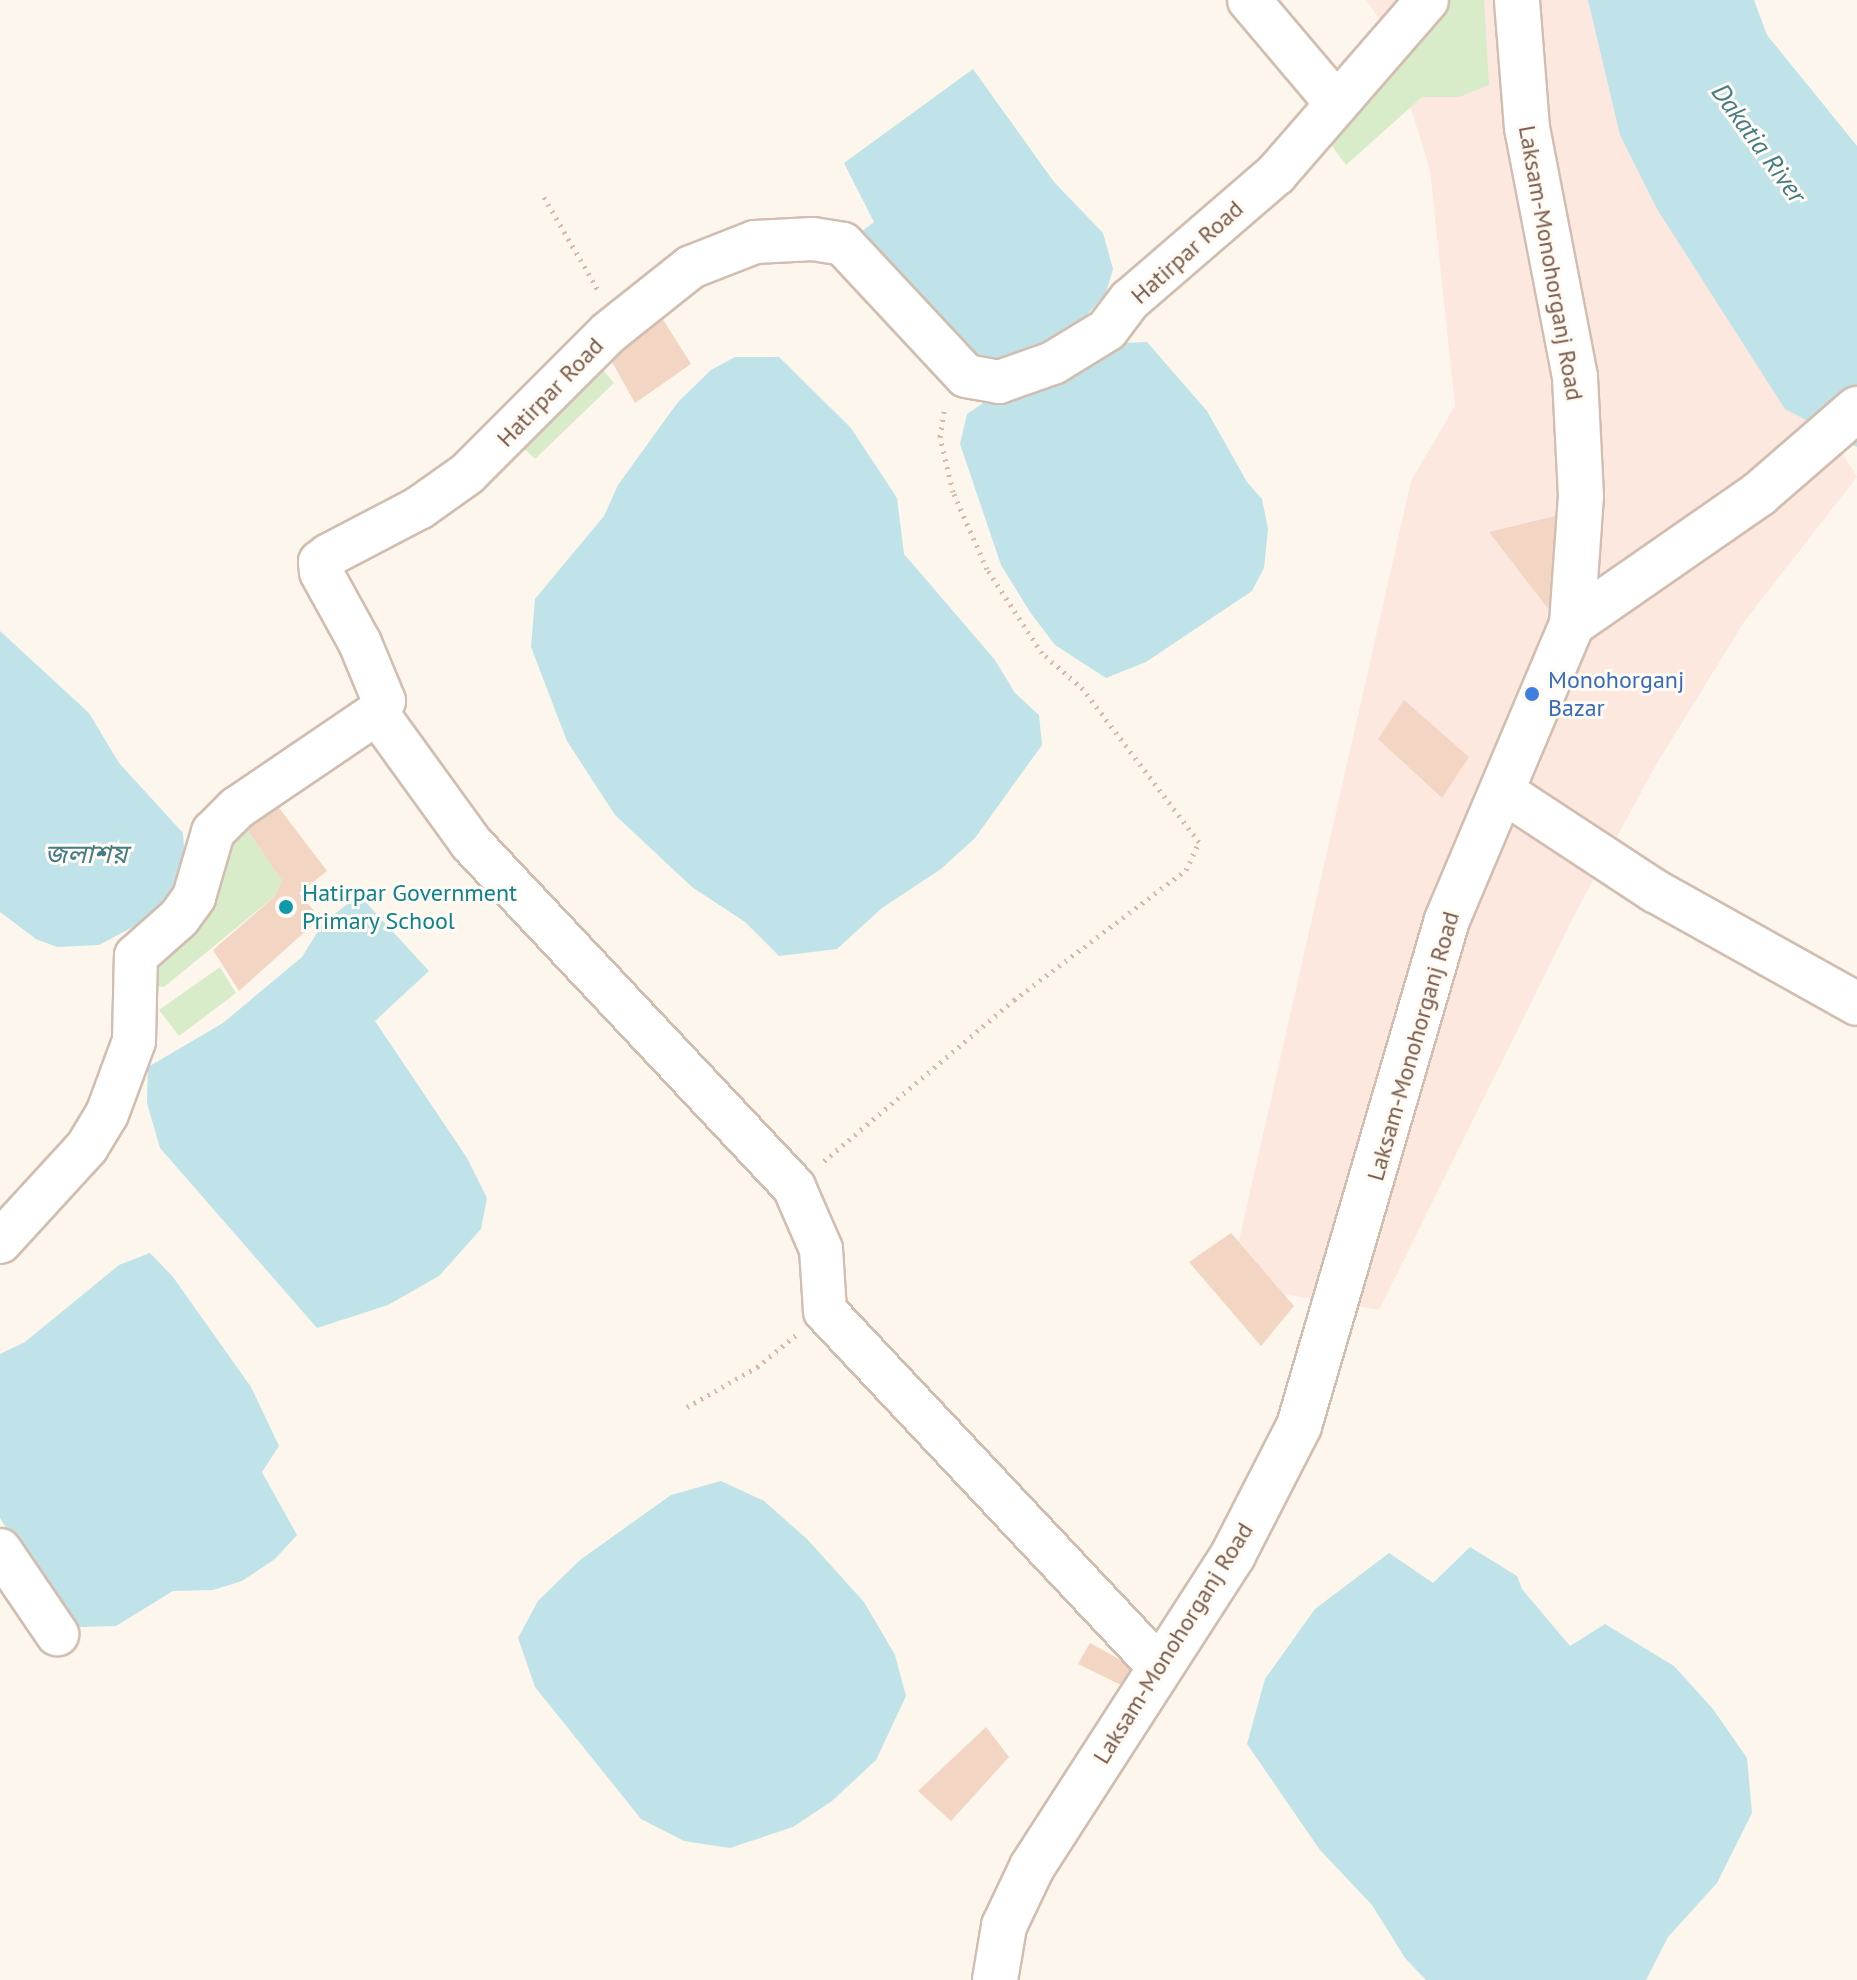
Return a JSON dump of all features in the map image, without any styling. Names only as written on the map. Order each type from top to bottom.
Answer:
[{"type":"street","points":[[1249,0],[1337,104]]},
{"type":"street","name":"Hatirpar Road","points":[[377,713],[384,701],[374,673],[329,592],[320,562],[419,508],[467,474],[618,325],[691,267],[755,242],[813,239],[843,244],[966,376],[999,382],[1053,363],[1107,330],[1130,300],[1276,174],[1427,0]]},
{"type":"street","name":"Laksam-Monohorganj Road","points":[[995,1980],[1004,1926],[1032,1867],[1233,1555],[1299,1426],[1336,1316],[1447,920],[1504,792],[1572,624],[1581,496],[1575,377],[1527,128],[1517,0]]},
{"type":"street","points":[[1572,624],[1759,494],[1857,409]]},
{"type":"street","points":[[0,1242],[87,1147],[107,1114],[134,1041],[136,956],[179,918],[194,897],[213,832],[237,808],[377,713],[471,843],[794,1187],[821,1249],[825,1311],[1159,1667]]},
{"type":"street","points":[[1504,792],[1655,891],[1857,1004]]},
{"type":"street","points":[[0,1550],[57,1634]]},
{"type":"path","points":[[544,197],[618,325]]},
{"type":"path","points":[[794,1187],[1014,1000],[1186,870],[1199,842],[1083,689],[1042,653],[987,569],[953,492],[940,437],[944,407],[966,376]]},
{"type":"path","points":[[687,1407],[757,1367],[825,1311]]},
{"type":"shaded area","name":"Monohorganj Bazar","points":[[1366,0],[1604,0],[1787,361],[1857,477],[1744,622],[1656,765],[1577,910],[1379,1310],[1229,1285],[1411,481],[1455,406],[1430,170],[1387,30]]},
{"type":"green space","points":[[1434,0],[1484,0],[1489,85],[1459,97],[1422,97],[1346,165],[1319,129]]},
{"type":"green space","points":[[594,359],[614,383],[535,459],[517,442]]},
{"type":"green space","points":[[246,828],[282,881],[274,897],[164,987],[148,984],[118,944],[149,925]]},
{"type":"green space","points":[[220,967],[236,993],[179,1036],[159,1010]]},
{"type":"water","name":"Dakatia River","points":[[1588,0],[1754,0],[1767,35],[1857,146],[1857,447],[1785,409],[1657,209],[1620,135]]},
{"type":"water","points":[[973,69],[1054,182],[1103,233],[1113,269],[1106,293],[1078,325],[1003,360],[959,350],[858,234],[874,222],[844,163]]},
{"type":"water","points":[[1147,342],[1207,411],[1247,482],[1262,499],[1268,529],[1264,568],[1252,591],[1146,662],[1106,678],[1055,645],[1030,612],[1001,565],[960,444],[967,414],[992,397],[1121,343]]},
{"type":"water","points":[[735,357],[779,357],[851,428],[897,498],[904,554],[995,660],[1015,693],[1039,715],[1042,745],[975,838],[941,869],[882,908],[837,949],[779,956],[745,922],[692,887],[615,815],[567,741],[531,647],[535,599],[604,516],[618,485],[678,402],[711,370]]},
{"type":"water","name":"জলাশয়","points":[[0,631],[89,713],[119,763],[183,833],[185,862],[175,895],[148,919],[99,945],[57,947],[36,939],[0,912]]},
{"type":"water","points":[[359,895],[429,971],[375,1021],[467,1158],[487,1198],[481,1229],[439,1276],[388,1305],[317,1328],[160,1148],[147,1103],[148,1067],[223,1023],[302,957],[323,923]]},
{"type":"water","points":[[150,1253],[173,1277],[251,1387],[279,1446],[262,1472],[297,1535],[275,1559],[242,1581],[213,1590],[173,1591],[116,1626],[80,1627],[28,1565],[0,1518],[0,1354],[25,1342],[119,1265]]},
{"type":"water","points":[[721,1481],[764,1501],[807,1539],[864,1602],[895,1655],[906,1696],[876,1760],[832,1801],[793,1827],[730,1848],[684,1841],[641,1819],[535,1687],[518,1638],[538,1601],[580,1560],[671,1495]]},
{"type":"water","points":[[1470,1547],[1517,1576],[1522,1589],[1570,1646],[1605,1624],[1674,1666],[1713,1709],[1747,1758],[1752,1813],[1717,1883],[1668,1937],[1646,1980],[1426,1980],[1405,1958],[1372,1905],[1320,1850],[1247,1744],[1265,1679],[1315,1609],[1389,1553],[1433,1583]]},
{"type":"building","points":[[657,310],[691,364],[635,403],[603,346]]},
{"type":"building","points":[[1560,515],[1553,615],[1489,532]]},
{"type":"building","points":[[1404,700],[1469,757],[1442,798],[1378,739]]},
{"type":"building","name":"Hatirpar Government Primary School","points":[[276,804],[327,871],[299,893],[320,918],[239,991],[213,950],[274,897],[282,881],[246,828]]},
{"type":"building","points":[[1231,1233],[1294,1306],[1261,1346],[1189,1262]]},
{"type":"building","points":[[1090,1643],[1137,1669],[1125,1687],[1078,1664]]},
{"type":"building","points":[[986,1727],[1009,1757],[951,1821],[918,1791]]},
{"type":"place","name":"Monohorganj Bazar","points":[[1532,694]]},
{"type":"place","name":"Hatirpar Government Primary School","points":[[286,907]]}]
